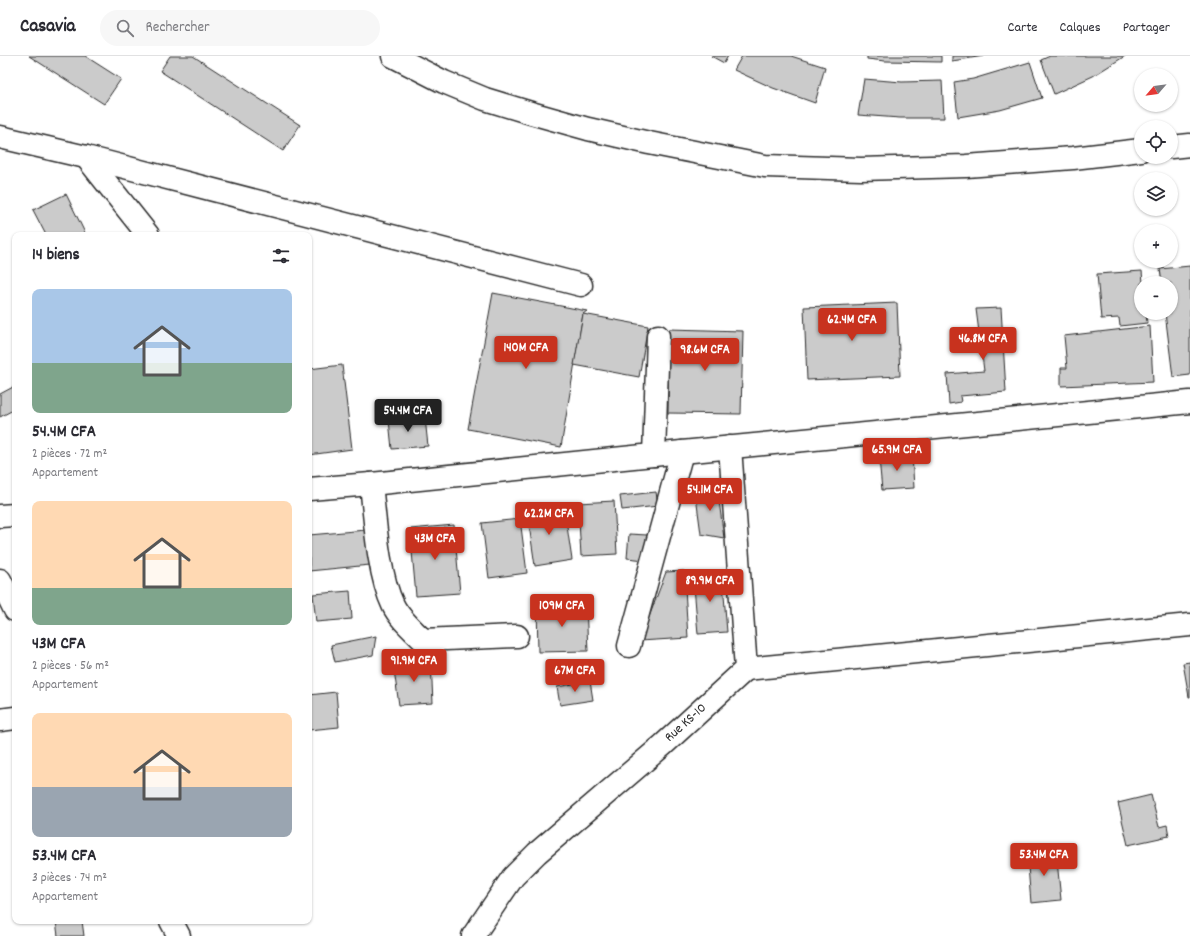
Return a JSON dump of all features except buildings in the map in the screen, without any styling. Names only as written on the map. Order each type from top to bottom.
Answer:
[{"type":"street","points":[[393,56],[444,82],[485,99],[531,113],[588,129],[649,143],[765,166],[861,169],[966,166],[1074,158],[1134,151]]},
{"type":"street","points":[[0,137],[86,157],[581,286]]},
{"type":"street","points":[[1178,146],[1190,145]]},
{"type":"street","points":[[86,157],[146,232]]},
{"type":"street","points":[[654,455],[658,336]]},
{"type":"street","points":[[312,489],[1190,402]]},
{"type":"street","points":[[730,447],[746,669],[1190,625]]},
{"type":"street","points":[[628,646],[682,452]]},
{"type":"street","points":[[371,484],[378,544],[386,588],[394,607],[410,626],[424,640],[517,636]]},
{"type":"street","points":[[0,516],[12,515]]},
{"type":"street","points":[[0,580],[12,604]]},
{"type":"street","name":"Rue KS-10","points":[[473,936],[513,877],[532,858],[663,745],[746,669]]},
{"type":"street","points":[[0,720],[12,718]]},
{"type":"street","points":[[173,924],[179,936]]}]
